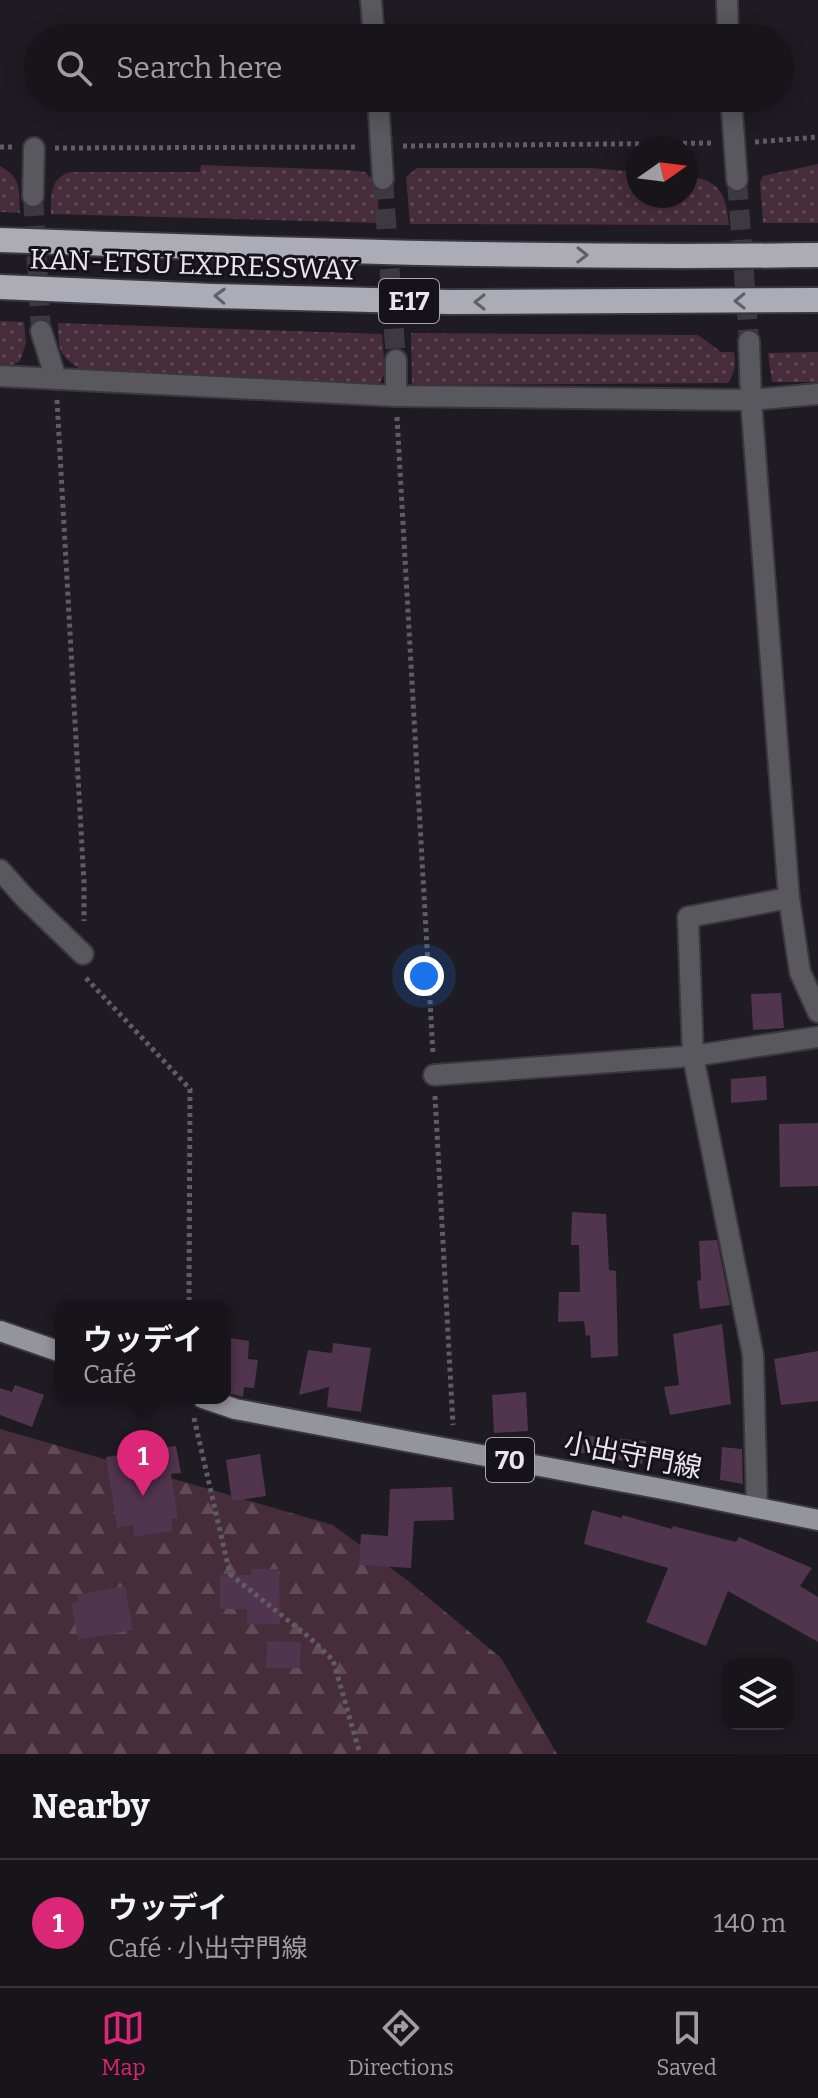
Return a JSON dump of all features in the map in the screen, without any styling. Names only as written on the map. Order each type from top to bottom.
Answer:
[{"type":"highway","name":"KAN-ETSU EXPRESSWAY","points":[[0,240],[451,254],[818,255]]},
{"type":"highway","name":"KAN-ETSU EXPRESSWAY","points":[[0,287],[450,302],[818,300]]},
{"type":"main road","points":[[0,1331],[55,1350]]},
{"type":"main road","name":"小出守門線","points":[[198,1405],[454,1449],[818,1520]]},
{"type":"street","points":[[371,0],[373,24]]},
{"type":"street","points":[[727,0],[728,24]]},
{"type":"street","points":[[379,112],[383,179]]},
{"type":"street","points":[[732,112],[737,180]]},
{"type":"street","points":[[33,196],[34,148]]},
{"type":"street","points":[[41,331],[56,379]]},
{"type":"street","points":[[749,341],[789,898],[800,972],[818,1012]]},
{"type":"street","points":[[396,360],[396,396]]},
{"type":"street","points":[[0,376],[396,396],[751,400],[818,394]]},
{"type":"street","points":[[0,870],[83,954]]},
{"type":"street","points":[[757,1508],[753,1355],[693,1056],[688,917],[789,898]]},
{"type":"street","points":[[434,1075],[693,1056],[818,1037]]},
{"type":"path","points":[[0,147],[734,143],[818,137]]},
{"type":"path","points":[[56,379],[84,883],[83,975],[190,1089],[189,1300]]},
{"type":"path","points":[[396,396],[454,1449]]},
{"type":"path","points":[[198,1405],[230,1574],[333,1660],[360,1754]]},
{"type":"green space","points":[[818,164],[818,223],[763,223],[760,183],[763,176]]},
{"type":"green space","points":[[201,165],[365,172],[376,183],[380,223],[51,214],[55,183],[70,172],[200,172]]},
{"type":"green space","points":[[0,166],[16,180],[20,213],[0,212]]},
{"type":"green space","points":[[417,168],[590,168],[626,171],[626,208],[698,208],[698,178],[719,190],[726,205],[729,225],[410,224],[406,177]]},
{"type":"green space","points":[[0,321],[24,322],[26,343],[20,361],[10,366],[0,366]]},
{"type":"green space","points":[[58,323],[382,334],[385,373],[379,384],[83,371],[62,352]]},
{"type":"green space","points":[[411,333],[698,335],[721,352],[734,352],[735,364],[728,383],[412,385]]},
{"type":"green space","points":[[818,352],[818,382],[772,382],[768,353]]},
{"type":"green space","points":[[0,1429],[333,1525],[407,1580],[501,1658],[557,1754],[0,1754]]},
{"type":"building","points":[[781,993],[784,1028],[753,1030],[751,994]]},
{"type":"building","points":[[766,1076],[767,1100],[731,1103],[731,1079]]},
{"type":"building","points":[[818,1123],[818,1186],[780,1187],[779,1124]]},
{"type":"building","points":[[572,1212],[606,1214],[609,1270],[616,1271],[618,1356],[591,1358],[590,1335],[586,1336],[584,1321],[558,1322],[559,1292],[580,1292],[579,1245],[571,1245]]},
{"type":"building","points":[[717,1240],[730,1305],[700,1309],[697,1281],[701,1280],[699,1241]]},
{"type":"building","points":[[722,1324],[731,1404],[670,1415],[664,1387],[679,1385],[673,1334]]},
{"type":"building","points":[[231,1338],[249,1341],[248,1359],[258,1360],[254,1388],[244,1387],[243,1397],[231,1394]]},
{"type":"building","points":[[333,1343],[371,1348],[361,1412],[327,1407],[329,1387],[299,1395],[308,1350],[332,1353]]},
{"type":"building","points":[[818,1351],[818,1401],[781,1405],[774,1359]]},
{"type":"building","points":[[15,1385],[44,1395],[32,1427],[0,1415],[0,1388],[12,1392]]},
{"type":"building","points":[[526,1392],[528,1431],[494,1433],[492,1395]]},
{"type":"building","points":[[578,1435],[646,1441],[642,1464],[576,1452]]},
{"type":"building","points":[[176,1446],[181,1473],[171,1474],[178,1518],[171,1519],[173,1531],[134,1537],[133,1525],[117,1528],[106,1457]]},
{"type":"building","points":[[722,1447],[742,1449],[743,1484],[720,1480]]},
{"type":"building","points":[[260,1454],[266,1496],[232,1501],[226,1460]]},
{"type":"building","points":[[452,1487],[454,1520],[414,1521],[411,1568],[359,1565],[361,1534],[388,1536],[390,1489]]},
{"type":"building","points":[[592,1510],[736,1542],[739,1537],[812,1568],[800,1586],[818,1597],[818,1642],[728,1591],[706,1646],[646,1622],[668,1568],[584,1544]]},
{"type":"building","points":[[250,1569],[279,1569],[280,1624],[247,1624],[247,1609],[220,1609],[220,1575],[251,1575]]},
{"type":"building","points":[[125,1586],[133,1630],[78,1640],[71,1603],[79,1602],[77,1595]]},
{"type":"building","points":[[267,1641],[301,1642],[300,1668],[266,1668]]},
{"type":"tunnel","points":[[383,179],[396,360]]},
{"type":"tunnel","points":[[737,180],[749,341]]},
{"type":"tunnel","points":[[33,196],[41,331]]},
{"type":"place","name":"ウッデイ","points":[[143,1496]]}]
